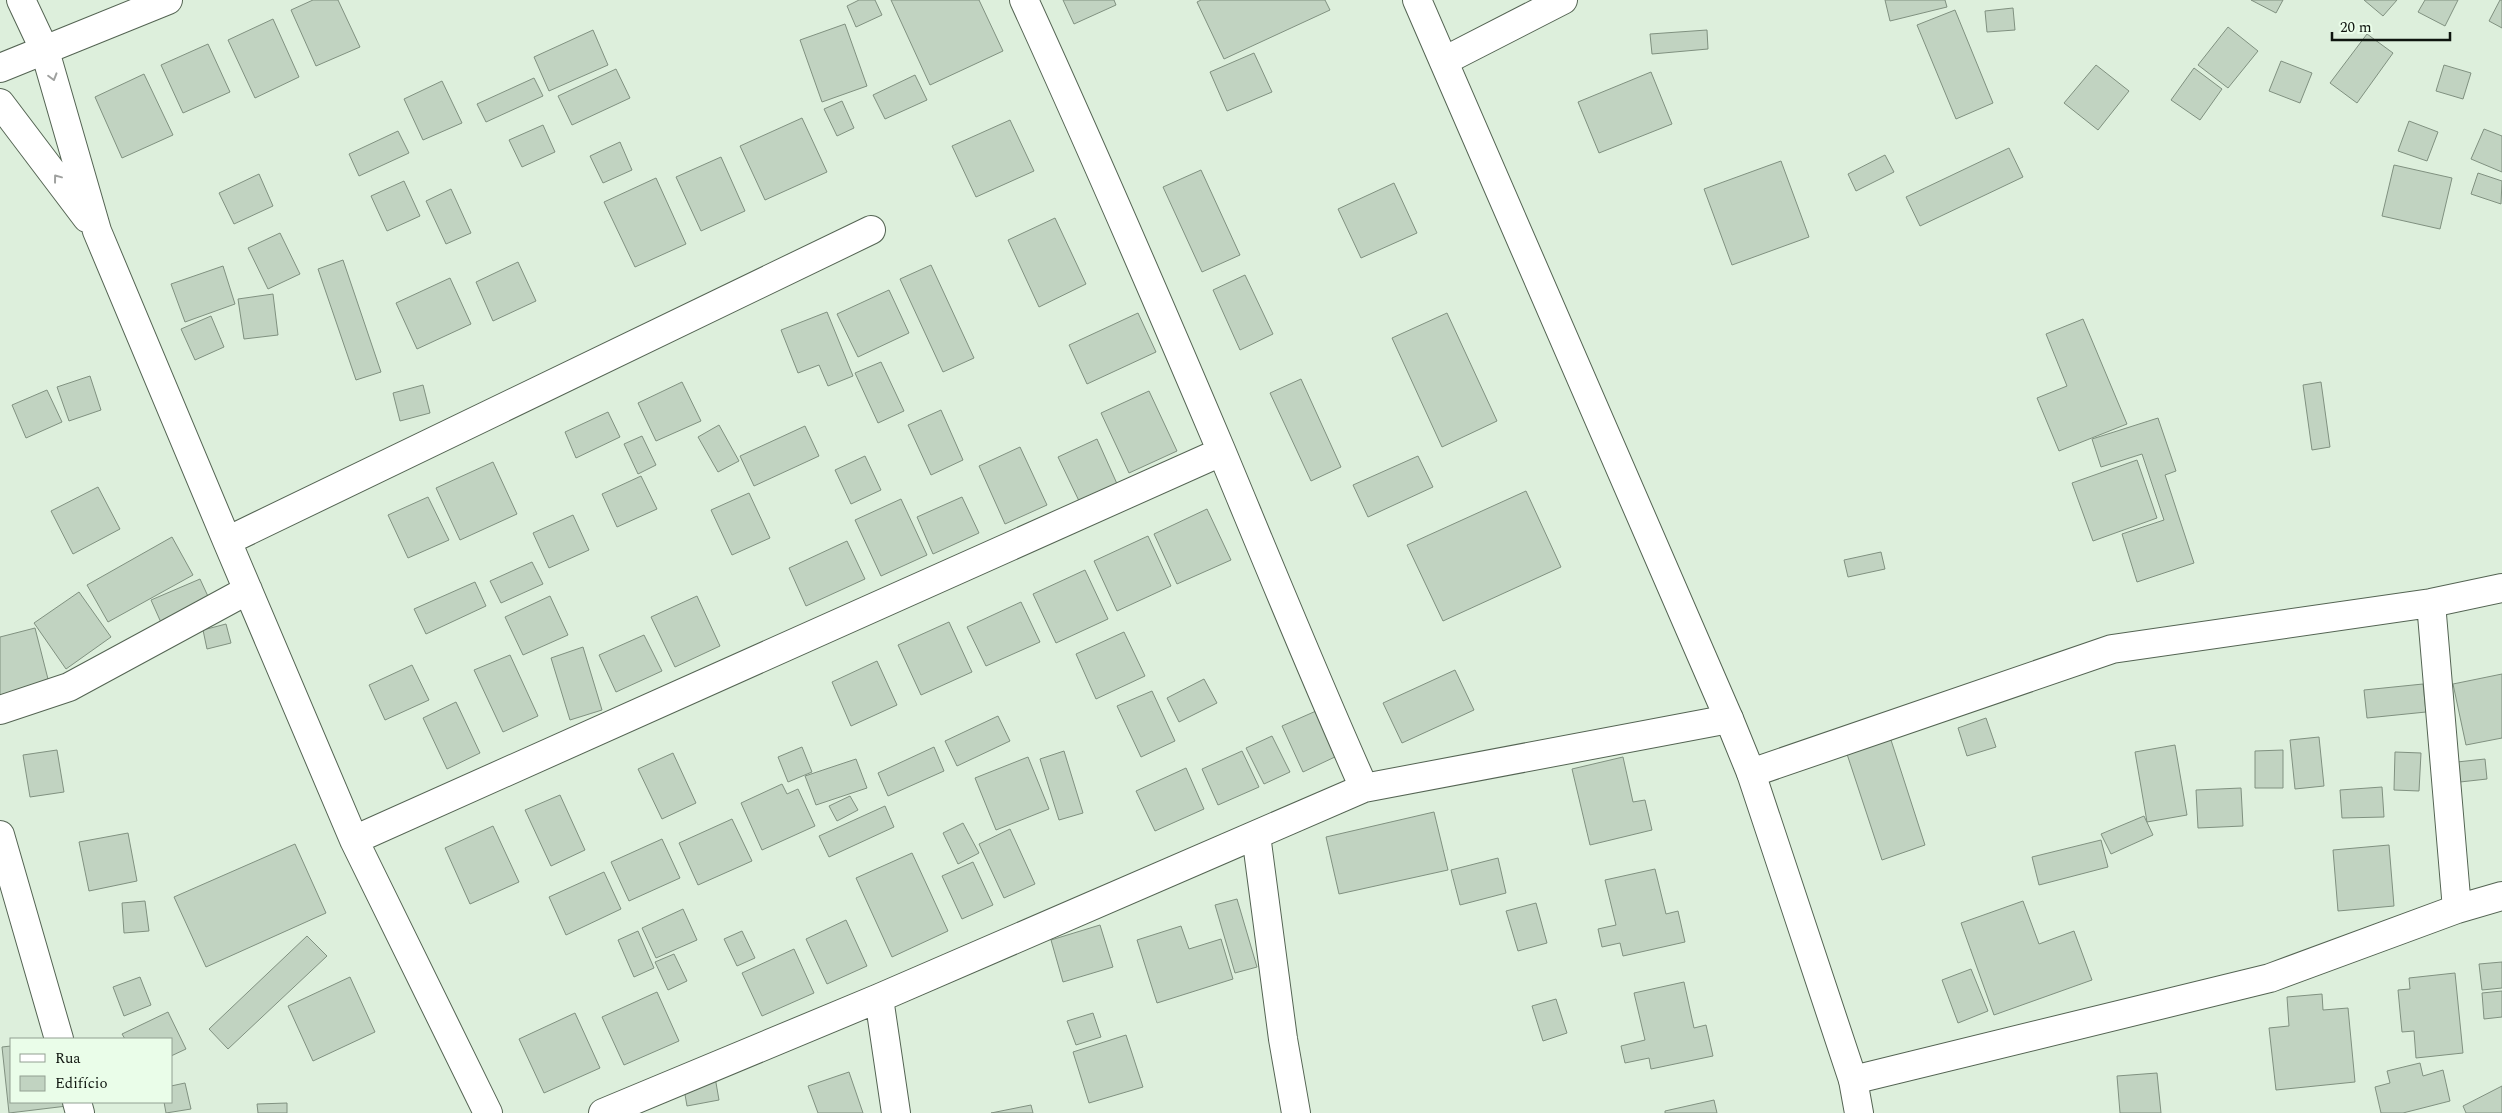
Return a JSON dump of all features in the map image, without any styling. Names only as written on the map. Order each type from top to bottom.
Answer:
[{"type":"street","points":[[21,0],[45,51],[97,231],[227,542],[354,840],[488,1113]]},
{"type":"street","points":[[0,68],[168,0]]},
{"type":"street","points":[[1024,0],[1093,152],[1221,452],[1304,654],[1364,788]]},
{"type":"street","points":[[1417,0],[1730,719],[1751,773],[1853,1080],[1859,1113]]},
{"type":"street","points":[[1444,61],[1563,0]]},
{"type":"street","points":[[0,103],[97,231]]},
{"type":"street","points":[[227,542],[870,230]]},
{"type":"street","points":[[354,840],[1221,452]]},
{"type":"street","points":[[1751,773],[2112,649],[2431,603],[2502,588]]},
{"type":"street","points":[[0,710],[69,687],[248,590]]},
{"type":"street","points":[[2431,603],[2457,909]]},
{"type":"street","points":[[603,1113],[879,998],[1364,788],[1730,719]]},
{"type":"street","points":[[0,835],[59,1038]]},
{"type":"street","points":[[1256,835],[1283,1039],[1296,1113]]},
{"type":"street","points":[[1853,1080],[2270,978],[2457,909],[2502,896]]},
{"type":"street","points":[[879,998],[896,1113]]},
{"type":"building","points":[[313,0],[338,0],[360,47],[316,66],[291,10]]},
{"type":"building","points":[[859,0],[875,0],[882,15],[856,27],[847,6]]},
{"type":"building","points":[[891,0],[979,0],[1003,51],[930,85]]},
{"type":"building","points":[[1063,0],[1114,0],[1116,5],[1074,24]]},
{"type":"building","points":[[1201,0],[1325,0],[1330,10],[1224,59],[1197,2]]},
{"type":"building","points":[[1885,0],[1945,0],[1947,7],[1890,21]]},
{"type":"building","points":[[2251,0],[2283,0],[2276,13]]},
{"type":"building","points":[[2364,0],[2397,0],[2383,16]]},
{"type":"building","points":[[2425,0],[2458,0],[2445,26],[2418,12]]},
{"type":"building","points":[[2500,0],[2502,0],[2502,28],[2489,21]]},
{"type":"building","points":[[2013,8],[2015,30],[1987,32],[1985,11]]},
{"type":"building","points":[[1955,10],[1993,103],[1956,119],[1917,25]]},
{"type":"building","points":[[273,19],[299,77],[255,98],[228,40]]},
{"type":"building","points":[[845,24],[867,86],[822,102],[800,40]]},
{"type":"building","points":[[2228,27],[2258,51],[2228,88],[2198,65]]},
{"type":"building","points":[[593,30],[608,65],[549,91],[534,57]]},
{"type":"building","points":[[1707,30],[1708,49],[1652,54],[1650,34]]},
{"type":"building","points":[[2367,34],[2393,53],[2357,103],[2330,83]]},
{"type":"building","points":[[208,44],[230,92],[183,113],[161,65]]},
{"type":"building","points":[[1254,53],[1272,92],[1227,111],[1210,72]]},
{"type":"building","points":[[2281,61],[2312,73],[2300,103],[2269,91]]},
{"type":"building","points":[[2096,65],[2129,91],[2098,130],[2064,103]]},
{"type":"building","points":[[2444,65],[2471,73],[2463,99],[2436,91]]},
{"type":"building","points":[[2194,68],[2222,89],[2200,120],[2171,100]]},
{"type":"building","points":[[616,69],[630,98],[572,125],[558,96]]},
{"type":"building","points":[[1651,72],[1672,124],[1599,153],[1578,102]]},
{"type":"building","points":[[144,74],[173,135],[122,158],[95,97]]},
{"type":"building","points":[[915,75],[927,100],[885,119],[873,95]]},
{"type":"building","points":[[534,78],[543,96],[486,122],[477,104]]},
{"type":"building","points":[[442,81],[462,123],[423,140],[404,99]]},
{"type":"building","points":[[842,101],[854,128],[837,136],[824,109]]},
{"type":"building","points":[[802,118],[827,172],[765,200],[740,146]]},
{"type":"building","points":[[1010,120],[1034,171],[976,197],[952,146]]},
{"type":"building","points":[[2409,121],[2438,132],[2427,161],[2398,151]]},
{"type":"building","points":[[543,125],[555,152],[522,167],[509,140]]},
{"type":"building","points":[[2484,129],[2502,136],[2502,172],[2471,159]]},
{"type":"building","points":[[398,131],[409,153],[359,176],[349,154]]},
{"type":"building","points":[[620,142],[632,170],[603,183],[590,156]]},
{"type":"building","points":[[2009,148],[2023,177],[1920,226],[1906,197]]},
{"type":"building","points":[[1885,155],[1894,172],[1856,191],[1848,174]]},
{"type":"building","points":[[721,157],[745,211],[701,231],[676,177]]},
{"type":"building","points":[[1781,161],[1809,237],[1732,265],[1704,189]]},
{"type":"building","points":[[2394,165],[2452,178],[2440,229],[2382,216]]},
{"type":"building","points":[[1201,170],[1240,255],[1202,272],[1163,187]]},
{"type":"building","points":[[2478,173],[2502,181],[2501,204],[2471,194]]},
{"type":"building","points":[[259,174],[273,206],[234,224],[219,193]]},
{"type":"building","points":[[656,178],[686,244],[635,267],[604,202]]},
{"type":"building","points":[[404,181],[420,216],[387,231],[371,196]]},
{"type":"building","points":[[1394,183],[1417,233],[1361,258],[1338,209]]},
{"type":"building","points":[[451,189],[471,233],[446,244],[426,201]]},
{"type":"building","points":[[1055,218],[1086,284],[1039,307],[1008,240]]},
{"type":"building","points":[[280,233],[300,274],[268,289],[248,248]]},
{"type":"building","points":[[343,260],[381,372],[356,380],[318,269]]},
{"type":"building","points":[[518,262],[536,301],[493,321],[476,282]]},
{"type":"building","points":[[931,265],[974,358],[943,372],[900,279]]},
{"type":"building","points":[[223,266],[235,304],[185,322],[171,284]]},
{"type":"building","points":[[1245,275],[1273,334],[1240,350],[1213,290]]},
{"type":"building","points":[[450,278],[471,324],[417,349],[396,303]]},
{"type":"building","points":[[889,290],[909,333],[858,357],[837,314]]},
{"type":"building","points":[[273,294],[278,335],[244,339],[238,299]]},
{"type":"building","points":[[827,312],[853,376],[828,386],[819,365],[798,373],[781,330]]},
{"type":"building","points":[[1138,313],[1156,352],[1087,384],[1069,345]]},
{"type":"building","points":[[1447,313],[1497,421],[1442,447],[1392,338]]},
{"type":"building","points":[[211,316],[224,347],[195,360],[181,329]]},
{"type":"building","points":[[2083,319],[2127,424],[2059,451],[2037,398],[2067,386],[2046,334]]},
{"type":"building","points":[[881,362],[904,411],[878,423],[855,373]]},
{"type":"building","points":[[90,376],[101,410],[69,421],[57,387]]},
{"type":"building","points":[[1301,379],[1341,467],[1311,481],[1270,393]]},
{"type":"building","points":[[682,382],[701,421],[656,441],[638,403]]},
{"type":"building","points":[[2321,382],[2330,447],[2312,450],[2303,385]]},
{"type":"building","points":[[423,385],[430,413],[400,421],[393,393]]},
{"type":"building","points":[[47,390],[62,422],[26,438],[12,405]]},
{"type":"building","points":[[1149,391],[1177,451],[1129,473],[1101,413]]},
{"type":"building","points":[[941,410],[963,460],[931,475],[908,425]]},
{"type":"building","points":[[608,412],[620,437],[576,458],[565,432]]},
{"type":"building","points":[[2158,418],[2176,471],[2165,475],[2194,563],[2137,582],[2122,534],[2164,520],[2142,454],[2101,467],[2092,439]]},
{"type":"building","points":[[719,425],[739,461],[718,472],[698,437]]},
{"type":"building","points":[[805,426],[819,456],[754,486],[740,456]]},
{"type":"building","points":[[642,436],[656,465],[638,474],[624,444]]},
{"type":"building","points":[[1097,439],[1118,486],[1080,503],[1058,457]]},
{"type":"building","points":[[1020,447],[1047,505],[1005,524],[979,466]]},
{"type":"building","points":[[865,456],[881,490],[851,504],[835,470]]},
{"type":"building","points":[[1418,456],[1433,487],[1368,517],[1353,485]]},
{"type":"building","points":[[2137,460],[2157,518],[2093,541],[2072,483]]},
{"type":"building","points":[[493,462],[517,514],[460,540],[436,488]]},
{"type":"building","points":[[641,476],[657,509],[617,527],[602,494]]},
{"type":"building","points":[[98,487],[120,529],[73,554],[51,511]]},
{"type":"building","points":[[1526,491],[1561,567],[1443,621],[1407,545]]},
{"type":"building","points":[[749,493],[770,538],[732,555],[711,510]]},
{"type":"building","points":[[428,497],[449,540],[408,558],[388,515]]},
{"type":"building","points":[[962,497],[979,533],[933,554],[917,517]]},
{"type":"building","points":[[901,499],[927,555],[881,576],[855,520]]},
{"type":"building","points":[[1207,509],[1231,560],[1177,584],[1154,534]]},
{"type":"building","points":[[573,515],[589,550],[549,568],[533,533]]},
{"type":"building","points":[[1148,536],[1171,586],[1117,611],[1094,561]]},
{"type":"building","points":[[172,537],[193,575],[108,622],[87,585]]},
{"type":"building","points":[[847,541],[865,579],[806,606],[789,568]]},
{"type":"building","points":[[1881,552],[1885,569],[1848,577],[1844,560]]},
{"type":"building","points":[[532,562],[543,584],[501,603],[490,581]]},
{"type":"building","points":[[1085,570],[1108,619],[1056,643],[1033,594]]},
{"type":"building","points":[[200,579],[212,605],[163,627],[151,600]]},
{"type":"building","points":[[475,582],[486,606],[426,634],[414,609]]},
{"type":"building","points":[[79,592],[111,637],[66,669],[34,623]]},
{"type":"building","points":[[550,596],[568,635],[523,655],[505,617]]},
{"type":"building","points":[[697,596],[720,646],[675,667],[651,617]]},
{"type":"building","points":[[1021,602],[1040,642],[986,666],[967,627]]},
{"type":"building","points":[[949,622],[972,672],[921,695],[898,645]]},
{"type":"building","points":[[226,624],[231,643],[207,649],[203,630]]},
{"type":"building","points":[[35,628],[49,683],[0,695],[0,637]]},
{"type":"building","points":[[1124,632],[1145,676],[1096,699],[1076,654]]},
{"type":"building","points":[[644,635],[662,671],[616,692],[599,655]]},
{"type":"building","points":[[583,647],[602,710],[570,720],[551,658]]},
{"type":"building","points":[[510,655],[538,716],[503,732],[474,670]]},
{"type":"building","points":[[877,661],[897,705],[851,726],[832,682]]},
{"type":"building","points":[[412,665],[429,700],[385,720],[369,685]]},
{"type":"building","points":[[1455,670],[1474,710],[1402,743],[1383,703]]},
{"type":"building","points":[[2502,674],[2502,738],[2466,745],[2453,684]]},
{"type":"building","points":[[1204,679],[1217,703],[1179,722],[1167,698]]},
{"type":"building","points":[[2423,684],[2426,712],[2367,718],[2364,690]]},
{"type":"building","points":[[1152,691],[1175,741],[1141,757],[1117,706]]},
{"type":"building","points":[[456,702],[480,753],[447,769],[423,718]]},
{"type":"building","points":[[1316,711],[1337,756],[1303,772],[1282,726]]},
{"type":"building","points":[[998,716],[1010,741],[957,766],[945,741]]},
{"type":"building","points":[[1986,718],[1996,747],[1967,756],[1958,728]]},
{"type":"building","points":[[1272,736],[1290,772],[1264,784],[1246,748]]},
{"type":"building","points":[[1890,737],[1925,845],[1882,860],[1846,751]]},
{"type":"building","points":[[2319,737],[2324,786],[2295,789],[2290,740]]},
{"type":"building","points":[[2175,745],[2187,815],[2147,822],[2135,752]]},
{"type":"building","points":[[802,747],[812,772],[788,782],[778,757]]},
{"type":"building","points":[[934,747],[944,771],[888,796],[878,773]]},
{"type":"building","points":[[57,750],[64,792],[30,797],[23,755]]},
{"type":"building","points":[[2283,750],[2283,788],[2255,788],[2255,751]]},
{"type":"building","points":[[1064,751],[1083,813],[1059,820],[1040,759]]},
{"type":"building","points":[[1242,751],[1259,787],[1218,805],[1202,769]]},
{"type":"building","points":[[2395,752],[2421,753],[2419,791],[2394,790]]},
{"type":"building","points":[[673,753],[696,803],[662,819],[638,769]]},
{"type":"building","points":[[1028,757],[1049,809],[996,830],[975,778]]},
{"type":"building","points":[[1623,757],[1633,802],[1645,800],[1652,830],[1590,845],[1572,769]]},
{"type":"building","points":[[856,759],[867,788],[816,805],[805,776]]},
{"type":"building","points":[[2485,759],[2487,779],[2460,782],[2457,762]]},
{"type":"building","points":[[1186,768],[1204,809],[1155,831],[1136,791]]},
{"type":"building","points":[[782,784],[787,794],[798,789],[815,826],[762,850],[741,803]]},
{"type":"building","points":[[2382,787],[2384,817],[2342,818],[2340,790]]},
{"type":"building","points":[[2241,788],[2243,826],[2198,828],[2196,790]]},
{"type":"building","points":[[560,795],[585,850],[551,866],[525,810]]},
{"type":"building","points":[[850,796],[858,810],[837,821],[829,806]]},
{"type":"building","points":[[885,806],[894,827],[829,857],[819,836]]},
{"type":"building","points":[[1434,812],[1448,870],[1339,894],[1326,837]]},
{"type":"building","points":[[2144,816],[2153,835],[2111,854],[2101,834]]},
{"type":"building","points":[[732,819],[752,861],[698,885],[679,843]]},
{"type":"building","points":[[963,823],[979,853],[958,864],[943,833]]},
{"type":"building","points":[[493,826],[519,882],[470,904],[445,848]]},
{"type":"building","points":[[1010,829],[1035,884],[1004,898],[979,844]]},
{"type":"building","points":[[128,833],[137,881],[89,891],[79,842]]},
{"type":"building","points":[[662,839],[680,878],[629,901],[611,862]]},
{"type":"building","points":[[2101,840],[2108,867],[2039,885],[2032,857]]},
{"type":"building","points":[[295,844],[326,913],[206,967],[174,897]]},
{"type":"building","points":[[2389,845],[2394,906],[2338,911],[2333,850]]},
{"type":"building","points":[[912,853],[948,931],[892,957],[856,878]]},
{"type":"building","points":[[1498,858],[1506,893],[1460,905],[1451,870]]},
{"type":"building","points":[[973,862],[993,905],[962,919],[942,876]]},
{"type":"building","points":[[1655,869],[1666,914],[1678,911],[1685,942],[1623,956],[1620,943],[1602,947],[1598,929],[1616,925],[1605,880]]},
{"type":"building","points":[[604,872],[621,909],[566,935],[549,897]]},
{"type":"building","points":[[1237,899],[1257,967],[1235,973],[1215,905]]},
{"type":"building","points":[[145,901],[149,931],[124,933],[122,903]]},
{"type":"building","points":[[2023,901],[2039,944],[2074,931],[2092,980],[1994,1015],[1961,923]]},
{"type":"building","points":[[1536,903],[1547,943],[1518,951],[1506,911]]},
{"type":"building","points":[[683,909],[697,940],[656,958],[642,928]]},
{"type":"building","points":[[846,920],[867,966],[827,984],[806,939]]},
{"type":"building","points":[[1100,925],[1113,967],[1063,982],[1051,940]]},
{"type":"building","points":[[1181,926],[1189,949],[1221,939],[1233,979],[1157,1003],[1137,940]]},
{"type":"building","points":[[638,931],[654,968],[634,977],[618,940]]},
{"type":"building","points":[[742,931],[755,958],[737,966],[724,939]]},
{"type":"building","points":[[307,936],[327,956],[228,1049],[209,1029]]},
{"type":"building","points":[[794,949],[814,993],[762,1016],[742,973]]},
{"type":"building","points":[[674,954],[687,981],[668,990],[655,962]]},
{"type":"building","points":[[2502,962],[2502,988],[2482,990],[2479,964]]},
{"type":"building","points":[[1971,969],[1988,1011],[1958,1023],[1942,980]]},
{"type":"building","points":[[2455,973],[2463,1053],[2416,1058],[2414,1031],[2402,1032],[2398,990],[2410,989],[2409,978]]},
{"type":"building","points":[[140,977],[151,1005],[124,1016],[113,987]]},
{"type":"building","points":[[350,977],[375,1032],[313,1061],[288,1006]]},
{"type":"building","points":[[1684,982],[1694,1028],[1706,1025],[1713,1056],[1651,1069],[1649,1058],[1625,1063],[1621,1046],[1645,1040],[1634,993]]},
{"type":"building","points":[[2502,991],[2502,1017],[2484,1019],[2482,993]]},
{"type":"building","points":[[657,992],[679,1041],[624,1065],[602,1017]]},
{"type":"building","points":[[2322,994],[2323,1010],[2348,1008],[2355,1082],[2276,1090],[2269,1028],[2289,1026],[2287,997]]},
{"type":"building","points":[[1556,999],[1567,1033],[1543,1041],[1532,1006]]},
{"type":"building","points":[[168,1012],[186,1049],[172,1056],[172,1038],[124,1038],[122,1034]]},
{"type":"building","points":[[575,1013],[600,1068],[544,1093],[519,1039]]},
{"type":"building","points":[[1093,1013],[1101,1037],[1076,1045],[1067,1021]]},
{"type":"building","points":[[1126,1035],[1143,1087],[1089,1103],[1073,1052]]},
{"type":"building","points":[[10,1046],[10,1103],[66,1103],[67,1106],[9,1113],[2,1047]]},
{"type":"building","points":[[2420,1063],[2423,1076],[2443,1070],[2450,1101],[2403,1113],[2381,1113],[2375,1087],[2390,1083],[2387,1071]]},
{"type":"building","points":[[849,1072],[863,1113],[818,1113],[808,1086]]},
{"type":"building","points":[[2157,1073],[2161,1113],[2120,1113],[2117,1076]]},
{"type":"building","points":[[715,1077],[719,1100],[687,1106],[683,1083]]},
{"type":"building","points":[[185,1083],[191,1109],[166,1113],[164,1103],[172,1103],[172,1086]]},
{"type":"building","points":[[2502,1086],[2502,1113],[2466,1113],[2463,1106]]},
{"type":"building","points":[[1714,1100],[1717,1113],[1665,1113],[1665,1111]]},
{"type":"building","points":[[287,1103],[287,1113],[258,1113],[257,1104]]},
{"type":"building","points":[[1031,1105],[1033,1113],[991,1113]]}]
